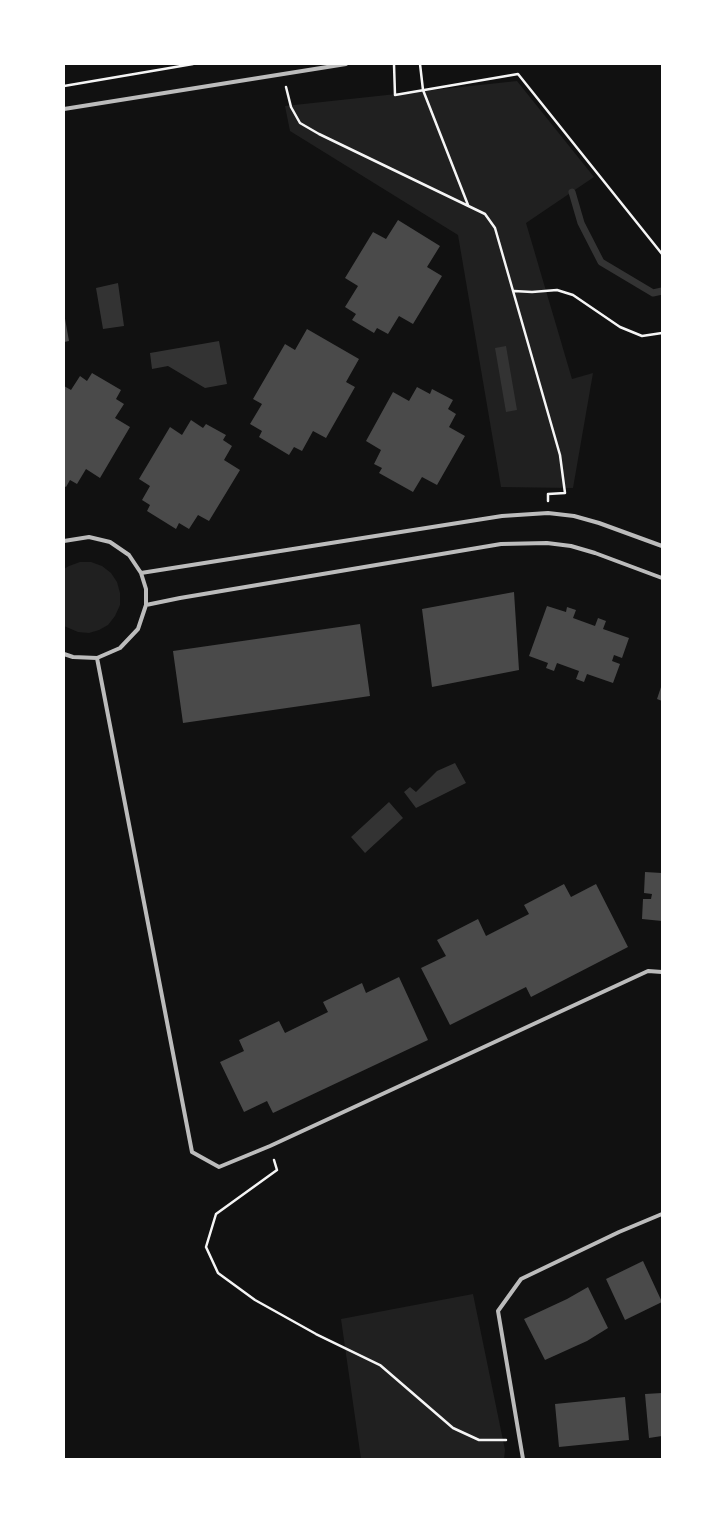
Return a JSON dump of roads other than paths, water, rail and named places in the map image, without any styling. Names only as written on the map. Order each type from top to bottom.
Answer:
[{"type":"street","points":[[64,109],[346,64]]},
{"type":"street","points":[[141,573],[502,516],[548,513],[574,516],[593,521],[662,546]]},
{"type":"street","points":[[64,542],[89,537],[110,542],[129,555],[141,573],[146,589],[146,605],[138,629],[120,648],[96,658],[73,657],[64,654]]},
{"type":"street","points":[[146,605],[501,544],[547,543],[571,546],[595,553],[662,578]]},
{"type":"street","points":[[96,658],[192,1152],[219,1167],[270,1146],[648,971],[662,972]]},
{"type":"street","points":[[523,1459],[498,1311],[521,1278],[619,1232],[662,1214]]},
{"type":"waterway","points":[[572,192],[581,223],[601,262],[653,293],[662,291]]}]
